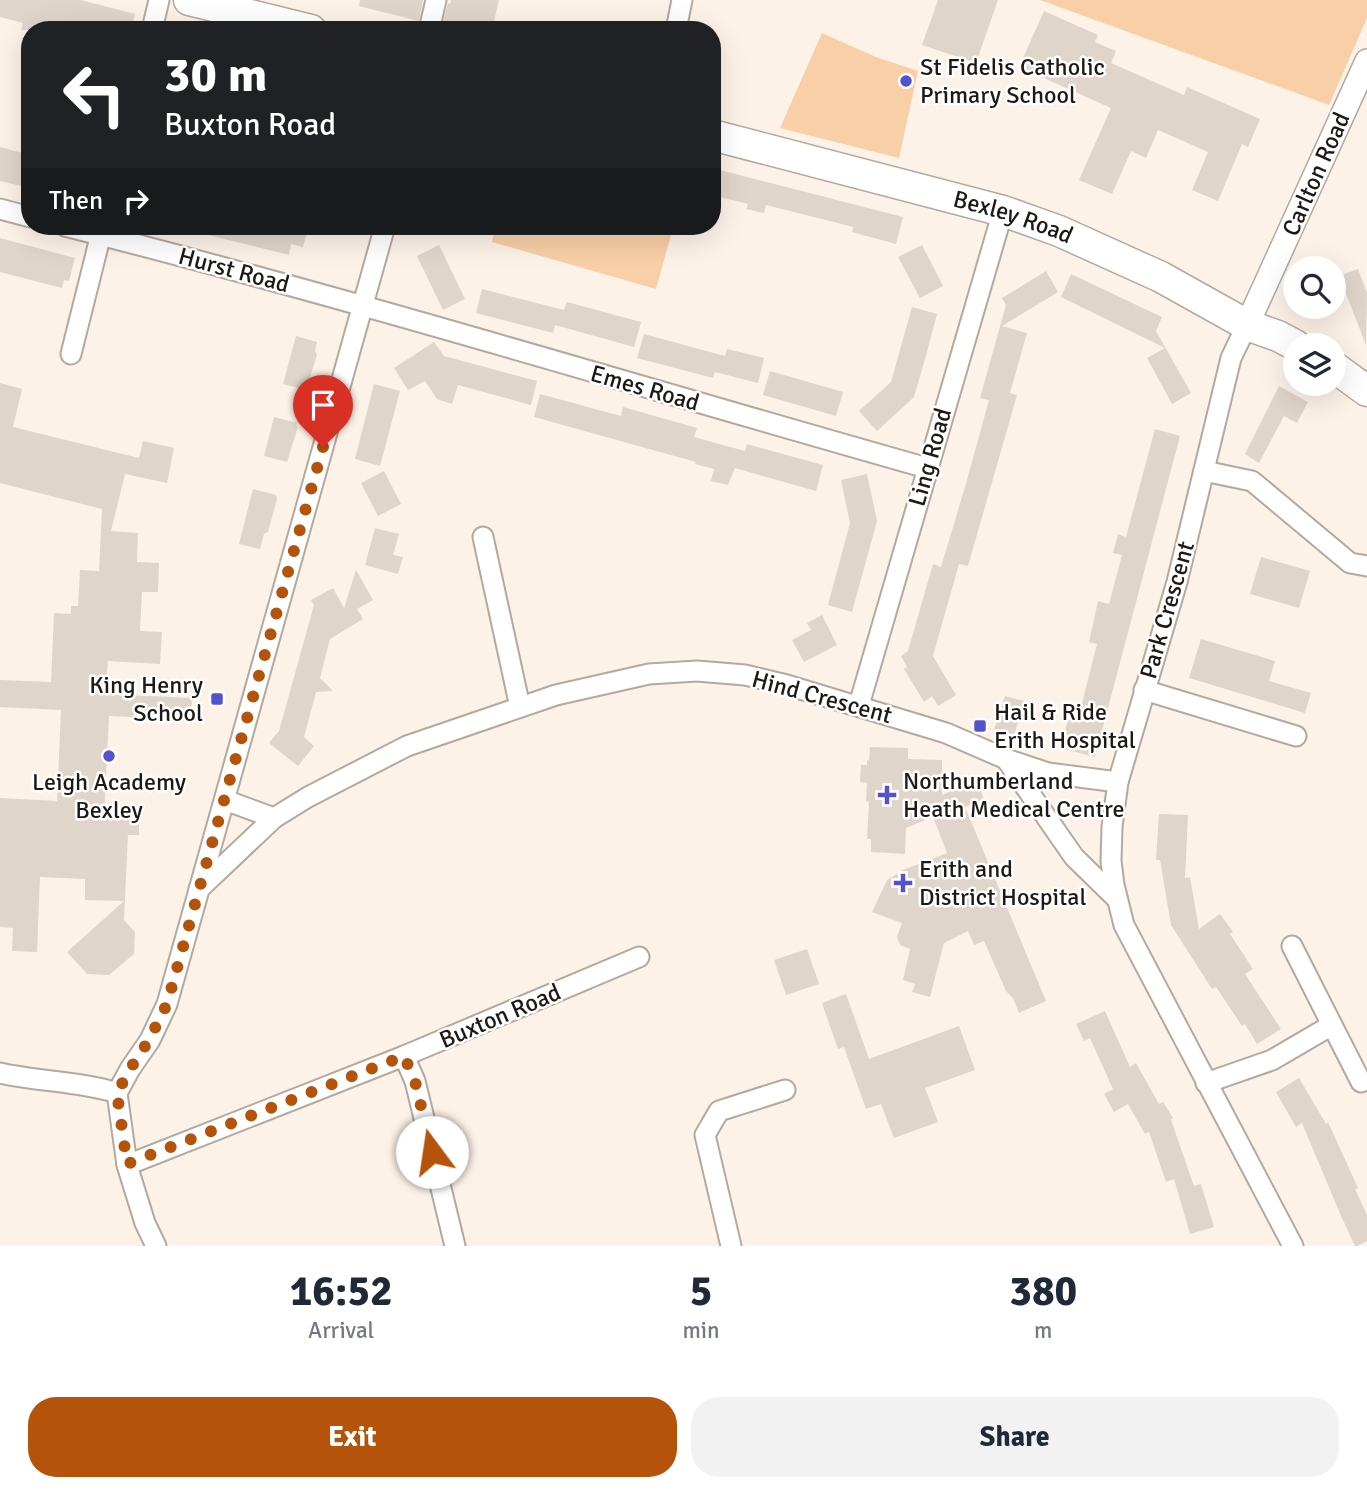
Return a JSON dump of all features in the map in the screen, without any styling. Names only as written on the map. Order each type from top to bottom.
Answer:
[{"type":"main road","points":[[189,0],[274,21]]},
{"type":"main road","name":"Bexley Road","points":[[721,137],[1003,211],[1059,231],[1116,256],[1247,325],[1283,339]]},
{"type":"main road","points":[[1346,376],[1367,391]]},
{"type":"street","points":[[154,21],[159,0]]},
{"type":"street","points":[[431,21],[436,0]]},
{"type":"street","points":[[678,21],[682,0]]},
{"type":"street","name":"Carlton Road","points":[[1247,325],[1365,69]]},
{"type":"street","points":[[0,209],[21,215]]},
{"type":"street","name":"Ling Road","points":[[859,705],[1003,211]]},
{"type":"street","points":[[71,354],[101,235]]},
{"type":"street","name":"Hurst Road","points":[[120,235],[363,304]]},
{"type":"street","points":[[156,1246],[145,1223],[127,1164],[117,1093],[167,1004],[382,235]]},
{"type":"street","name":"Emes Road","points":[[363,304],[568,366],[927,468]]},
{"type":"street","name":"Park Crescent","points":[[1247,325],[1231,358],[1177,582],[1118,782],[1111,861],[1124,925],[1293,1246]]},
{"type":"street","points":[[1204,471],[1252,481],[1350,563],[1367,566]]},
{"type":"street","points":[[483,537],[520,707]]},
{"type":"street","name":"Hind Crescent","points":[[198,890],[274,818],[407,746],[556,695],[649,674],[697,671],[745,676],[859,705],[946,733],[1006,759],[1048,773],[1118,782]]},
{"type":"street","points":[[1144,690],[1296,736]]},
{"type":"street","name":"Park Crescent","points":[[1006,759],[1074,857],[1118,900]]},
{"type":"street","points":[[225,800],[274,818]]},
{"type":"street","points":[[1292,946],[1362,1082]]},
{"type":"street","name":"Buxton Road","points":[[127,1164],[404,1056],[639,957]]},
{"type":"street","points":[[1206,1083],[1272,1060],[1332,1025]]},
{"type":"street","points":[[404,1056],[415,1081],[455,1246]]},
{"type":"street","points":[[0,1073],[23,1079],[92,1085],[117,1093]]},
{"type":"street","points":[[731,1246],[705,1135],[719,1111],[785,1090]]},
{"type":"shaded area","points":[[1040,0],[1367,0],[1367,18],[1329,105]]},
{"type":"shaded area","points":[[822,33],[876,57],[918,71],[899,158],[780,128]]},
{"type":"shaded area","points":[[494,235],[671,235],[656,289],[492,242]]},
{"type":"building","points":[[0,0],[81,0],[135,14],[133,21],[21,22],[0,17]]},
{"type":"building","points":[[360,0],[423,0],[419,21],[359,6]]},
{"type":"building","points":[[451,0],[499,0],[494,21],[443,21],[448,3],[450,4]]},
{"type":"building","points":[[938,0],[998,0],[976,63],[922,45]]},
{"type":"building","points":[[1044,11],[1098,35],[1095,42],[1116,51],[1111,63],[1184,95],[1187,87],[1260,119],[1248,147],[1242,144],[1218,201],[1192,190],[1208,152],[1158,130],[1146,158],[1131,151],[1112,194],[1079,180],[1111,108],[1019,67]]},
{"type":"building","points":[[0,147],[21,153],[21,186],[0,181]]},
{"type":"building","points":[[721,170],[903,217],[896,244],[852,232],[853,227],[766,205],[764,213],[746,209],[748,204],[721,197]]},
{"type":"building","points":[[208,235],[306,235],[303,247],[291,244],[289,255]]},
{"type":"building","points":[[0,238],[75,258],[69,281],[64,280],[62,288],[0,272]]},
{"type":"building","points":[[439,245],[465,299],[443,310],[417,256]]},
{"type":"building","points":[[922,245],[943,286],[920,298],[898,257]]},
{"type":"building","points":[[1358,269],[1367,293],[1366,345],[1346,294],[1346,273]]},
{"type":"building","points":[[1046,271],[1058,292],[1002,326],[1027,333],[1010,393],[1017,395],[968,566],[959,564],[933,656],[956,695],[938,706],[932,696],[924,702],[904,669],[907,667],[901,656],[908,651],[933,564],[941,567],[965,487],[989,400],[980,398],[1006,305],[1002,298]]},
{"type":"building","points":[[1071,274],[1162,317],[1156,331],[1191,393],[1172,404],[1147,358],[1165,348],[1061,297]]},
{"type":"building","points":[[482,289],[564,310],[567,302],[641,322],[634,347],[555,325],[553,333],[476,313]]},
{"type":"building","points":[[912,307],[937,314],[925,359],[914,397],[877,431],[859,411],[891,382]]},
{"type":"building","points":[[644,334],[725,356],[727,349],[764,358],[758,383],[715,372],[713,378],[637,358]]},
{"type":"building","points":[[296,336],[317,342],[317,355],[306,390],[283,384]]},
{"type":"building","points":[[434,342],[444,356],[537,381],[531,405],[458,385],[452,404],[437,399],[425,381],[408,390],[394,368]]},
{"type":"building","points":[[770,371],[843,392],[836,416],[763,395]]},
{"type":"building","points":[[0,383],[22,389],[13,427],[139,458],[143,441],[174,448],[167,483],[125,474],[111,531],[138,533],[137,562],[159,563],[158,592],[142,592],[140,631],[162,632],[160,664],[108,661],[105,694],[192,698],[191,720],[109,716],[104,819],[139,820],[139,835],[128,835],[124,920],[135,932],[134,954],[109,975],[87,974],[67,952],[124,901],[85,900],[85,879],[40,877],[37,952],[12,951],[13,928],[0,927],[0,798],[57,801],[61,710],[0,707],[0,680],[51,682],[54,613],[71,614],[71,606],[78,606],[80,570],[99,571],[102,509],[0,483]]},
{"type":"building","points":[[374,384],[400,391],[380,466],[355,459]]},
{"type":"building","points":[[1279,386],[1283,388],[1283,396],[1297,396],[1308,402],[1297,423],[1284,416],[1259,463],[1245,454]]},
{"type":"building","points":[[540,394],[621,416],[623,407],[697,428],[694,437],[745,451],[747,444],[823,465],[816,491],[735,468],[728,485],[711,481],[714,469],[695,464],[696,462],[534,417]]},
{"type":"building","points":[[274,417],[297,423],[287,462],[264,456]]},
{"type":"building","points":[[1155,429],[1180,436],[1095,757],[1060,748],[1070,713],[1079,715],[1097,644],[1089,642],[1098,601],[1109,604],[1122,555],[1113,553],[1118,534],[1126,537]]},
{"type":"building","points":[[384,471],[401,504],[378,516],[361,483]]},
{"type":"building","points":[[867,474],[877,521],[852,612],[828,605],[850,523],[841,480]]},
{"type":"building","points":[[253,489],[276,495],[277,499],[268,532],[264,534],[260,549],[239,544]]},
{"type":"building","points":[[375,528],[399,534],[393,555],[403,557],[398,574],[365,565]]},
{"type":"building","points":[[1261,557],[1310,571],[1299,608],[1250,594]]},
{"type":"building","points":[[356,570],[373,600],[357,609],[363,619],[330,639],[320,678],[333,691],[316,692],[304,737],[314,746],[298,766],[269,743],[279,731],[314,605],[311,600],[333,588],[344,608]]},
{"type":"building","points":[[822,615],[837,645],[804,662],[792,640],[811,630],[807,623]]},
{"type":"building","points":[[1201,639],[1275,661],[1269,681],[1311,693],[1305,713],[1189,678]]},
{"type":"building","points":[[1005,696],[1024,701],[1014,736],[994,730]]},
{"type":"building","name":"Erith and District Hospital","points":[[870,747],[908,748],[908,759],[942,760],[942,795],[976,780],[984,799],[965,807],[1046,1001],[1019,1013],[984,941],[974,945],[968,931],[944,943],[930,997],[912,992],[915,984],[903,980],[910,949],[900,945],[897,937],[902,923],[872,912],[887,880],[903,870],[947,853],[933,817],[906,828],[905,854],[871,852],[871,839],[867,839],[867,783],[860,782],[861,765],[867,765],[867,760],[869,761]]},
{"type":"building","points":[[1159,814],[1188,815],[1185,878],[1190,877],[1199,929],[1220,914],[1253,969],[1245,974],[1281,1029],[1257,1044],[1216,987],[1212,989],[1171,925],[1160,860],[1156,860]]},
{"type":"building","points":[[807,949],[819,984],[786,995],[774,960]]},
{"type":"building","points":[[846,994],[869,1059],[959,1026],[975,1070],[925,1088],[938,1122],[894,1138],[881,1104],[866,1109],[844,1047],[838,1049],[822,1003]]},
{"type":"building","points":[[1105,1011],[1130,1067],[1136,1063],[1159,1104],[1163,1102],[1173,1118],[1171,1120],[1194,1186],[1201,1184],[1214,1227],[1190,1234],[1174,1179],[1166,1182],[1149,1132],[1145,1134],[1128,1104],[1114,1112],[1104,1094],[1113,1089],[1090,1038],[1084,1041],[1076,1024]]},
{"type":"building","points":[[1299,1078],[1326,1124],[1328,1122],[1358,1188],[1355,1189],[1367,1215],[1367,1241],[1357,1246],[1341,1216],[1302,1123],[1296,1127],[1276,1092]]},
{"type":"place","name":"St Fidelis Catholic Primary School","points":[[906,81]]},
{"type":"place","name":"King Henry School","points":[[217,699]]},
{"type":"place","name":"Hail & Ride Erith Hospital","points":[[980,726]]},
{"type":"place","name":"Leigh Academy Bexley","points":[[109,756]]},
{"type":"place","name":"Northumberland Heath Medical Centre","points":[[887,795]]},
{"type":"place","name":"Erith and District Hospital","points":[[903,883]]},
{"type":"route","points":[[323,447],[167,1004],[117,1093],[122,1135],[127,1164],[404,1056],[415,1081],[432,1152]]}]
